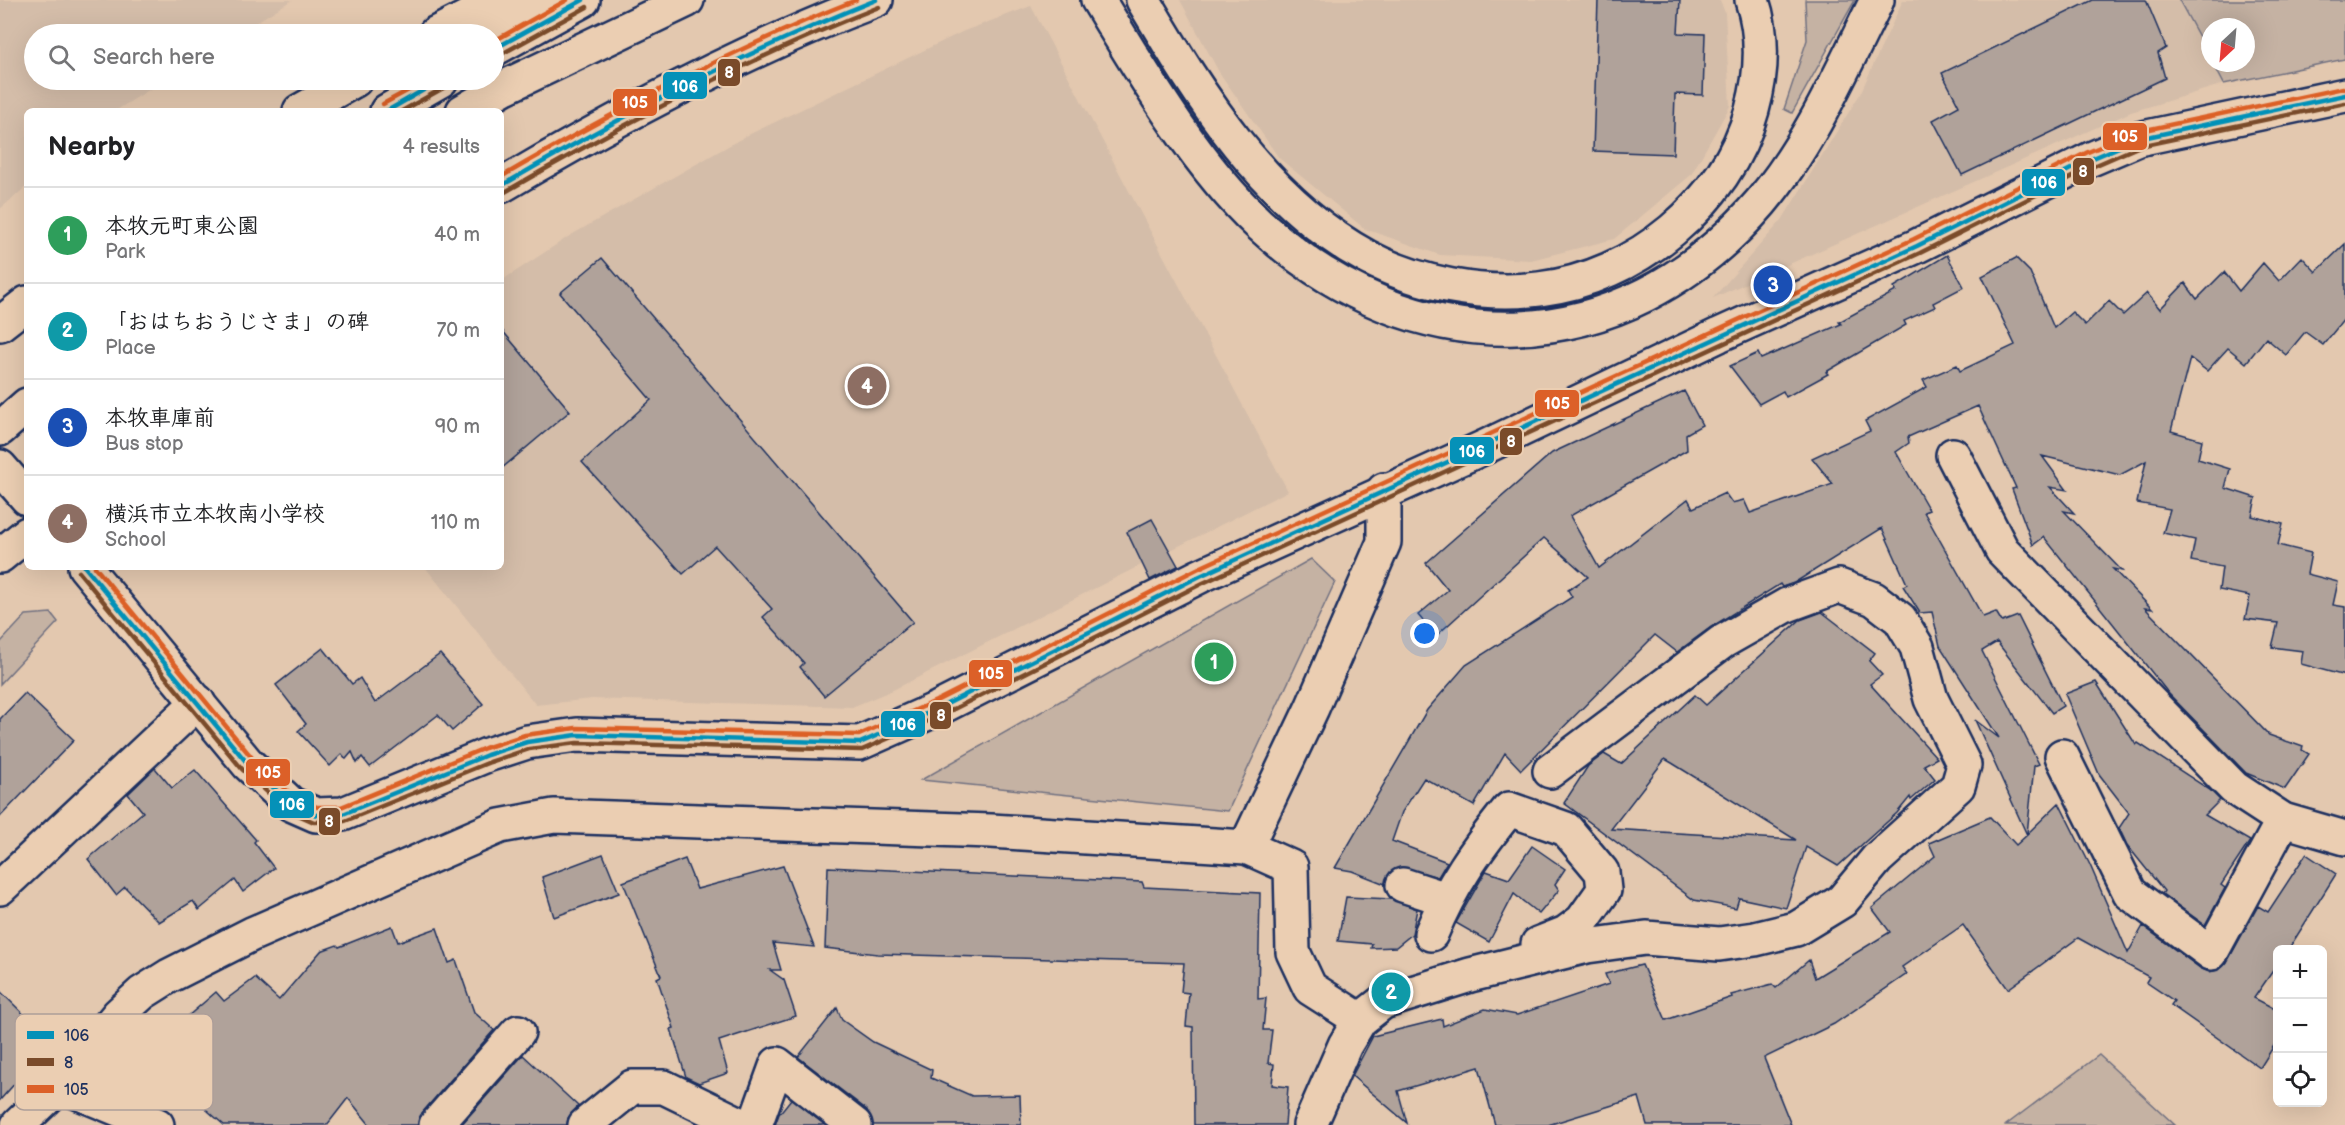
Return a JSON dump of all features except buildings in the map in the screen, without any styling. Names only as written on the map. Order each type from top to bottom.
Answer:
[{"type":"main road","points":[[454,24],[501,0]]},
{"type":"main road","points":[[501,24],[541,0]]},
{"type":"main road","points":[[504,43],[583,0]]},
{"type":"main road","points":[[504,88],[687,0]]},
{"type":"main road","points":[[504,184],[654,100],[820,21],[876,0]]},
{"type":"main road","points":[[1098,0],[1176,122],[1218,177],[1258,222],[1304,261],[1351,290],[1400,311],[1450,323],[1494,329],[1537,327],[1586,319],[1634,301],[1680,276],[1720,243],[1761,201],[1796,153],[1876,0]]},
{"type":"main road","points":[[1143,0],[1205,99],[1244,151],[1287,197],[1327,232],[1368,257],[1412,275],[1498,292],[1541,289],[1585,278],[1626,261],[1667,234],[1700,205],[1726,171],[1746,131],[1758,87],[1761,48],[1752,0]]},
{"type":"main road","points":[[305,108],[337,90]]},
{"type":"main road","points":[[387,108],[409,90]]},
{"type":"main road","points":[[392,108],[424,90]]},
{"type":"main road","points":[[468,108],[500,90]]},
{"type":"main road","points":[[88,570],[248,764],[291,804],[316,814],[343,814],[487,755],[527,742],[567,736],[625,735],[860,742],[939,708],[1200,576],[1384,490],[1487,446],[1719,335],[1896,256],[2091,159],[2138,139],[2345,95]]},
{"type":"main road","points":[[0,324],[24,305]]},
{"type":"main road","points":[[0,415],[24,394]]},
{"type":"main road","points":[[0,429],[24,408]]},
{"type":"main road","points":[[1953,455],[2002,550],[2234,788],[2283,820],[2345,838]]},
{"type":"main road","points":[[0,467],[24,495]]},
{"type":"main road","points":[[1246,847],[1312,708],[1384,542],[1384,490]]},
{"type":"main road","points":[[0,556],[24,536]]},
{"type":"main road","points":[[1310,1125],[1345,1045],[1360,1020],[1383,1002],[1456,979],[1587,946],[1646,938],[1719,944],[1796,929],[1842,901],[1877,859],[1958,786],[1964,765],[1931,699],[1917,647],[1900,619],[1874,599],[1839,586],[1786,605],[1722,642],[1550,771]]},
{"type":"main road","points":[[0,888],[198,702]]},
{"type":"main road","points":[[2062,756],[2130,893],[2211,953],[2283,820]]},
{"type":"main road","points":[[1431,934],[1446,898],[1468,861],[1509,809],[1566,829],[1602,872],[1604,890],[1582,921],[1566,933],[1456,979]]},
{"type":"main road","points":[[119,1014],[142,993],[168,976],[252,934],[500,826],[554,816],[991,831],[1246,847],[1291,867],[1293,952],[1310,988],[1360,1020]]},
{"type":"main road","points":[[1403,885],[1446,898]]},
{"type":"main road","points":[[436,1125],[518,1032]]},
{"type":"main road","points":[[755,1125],[777,1064],[855,1125]]},
{"type":"main road","points":[[585,1125],[632,1087],[664,1087],[742,1125]]},
{"type":"main road","points":[[18,1125],[34,1110]]},
{"type":"main road","points":[[121,1110],[157,1125]]},
{"type":"shaded area","points":[[0,0],[292,0],[253,24],[24,24],[24,90],[149,90],[120,108],[24,108],[24,189],[0,209]]},
{"type":"shaded area","points":[[1180,0],[1720,0],[1725,13],[1730,106],[1691,175],[1614,239],[1531,260],[1440,255],[1365,229],[1279,158],[1219,72]]},
{"type":"shaded area","points":[[1805,0],[1855,0],[1792,113],[1784,109],[1807,40]]},
{"type":"shaded area","points":[[1903,0],[2179,0],[2201,40],[2201,72],[2218,72],[2224,84],[2131,112],[1713,298],[1782,220],[1860,94]]},
{"type":"shaded area","points":[[2179,0],[2345,0],[2345,59],[2224,84],[2218,72],[2255,72],[2255,18],[2201,18],[2201,40]]},
{"type":"shaded area","points":[[1031,6],[1288,491],[893,690],[852,707],[592,699],[536,705],[427,570],[504,570],[504,279],[571,235],[746,136],[964,31]]},
{"type":"shaded area","points":[[1311,559],[1335,582],[1228,811],[921,780]]},
{"type":"shaded area","points":[[51,613],[58,622],[0,684],[0,643],[26,615]]},
{"type":"shaded area","points":[[2099,1055],[2175,1125],[2006,1125]]},
{"type":"transit line","name":"105","points":[[504,35],[567,0]]},
{"type":"transit line","name":"106","points":[[504,43],[583,0]]},
{"type":"transit line","name":"105","points":[[504,175],[587,128],[719,60],[856,0]]},
{"type":"transit line","name":"106","points":[[504,184],[592,134],[685,86],[779,41],[876,0]]},
{"type":"transit line","name":"8","points":[[504,53],[587,7]]},
{"type":"transit line","name":"8","points":[[505,192],[596,141],[735,69],[879,7]]},
{"type":"transit line","name":"105","points":[[97,570],[253,759],[295,798],[317,807],[341,807],[485,748],[525,735],[576,728],[859,735],[936,701],[1197,569],[1914,239],[2088,152],[2136,132],[2343,88]]},
{"type":"transit line","name":"105","points":[[383,104],[409,90]]},
{"type":"transit line","name":"106","points":[[392,108],[424,90]]},
{"type":"transit line","name":"8","points":[[407,108],[440,90]]},
{"type":"transit line","name":"106","points":[[87,570],[248,764],[291,804],[316,815],[343,814],[487,755],[527,742],[577,735],[860,743],[939,708],[1200,576],[1917,246],[2091,159],[2138,139],[2345,95]]},
{"type":"transit line","name":"8","points":[[79,572],[242,769],[287,810],[314,822],[345,821],[490,762],[529,749],[577,743],[862,750],[942,715],[1203,583],[1920,253],[2094,166],[2140,146],[2345,103]]},
{"type":"place","name":"本牧車庫前","points":[[1773,285]]},
{"type":"place","name":"横浜市立本牧南小学校","points":[[867,386]]},
{"type":"place","name":"本牧元町東公園","points":[[1214,662]]},
{"type":"place","name":"「おはちおうじさま」の碑","points":[[1391,992]]}]
